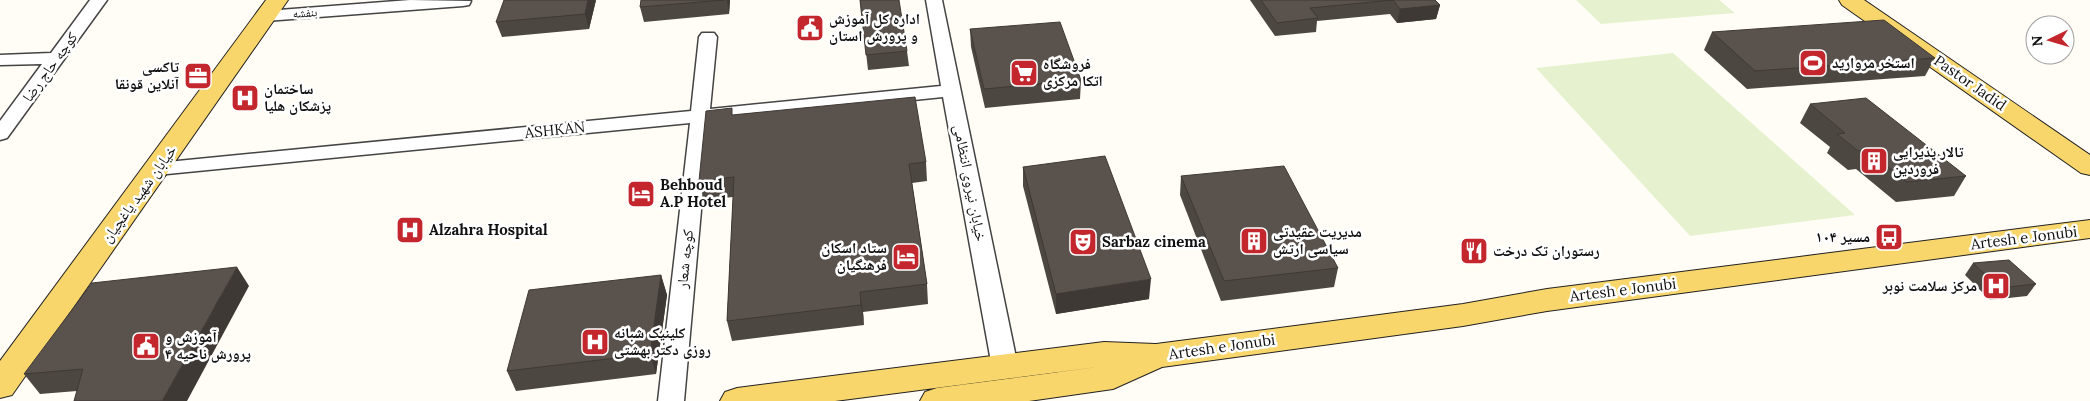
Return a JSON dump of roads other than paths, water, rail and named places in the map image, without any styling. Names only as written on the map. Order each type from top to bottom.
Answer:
[{"type":"main road","name":"Pastor Jadid","points":[[1850,0],[2090,167]]},
{"type":"main road","name":"خیابان شهید یاغچیان","points":[[0,386],[271,8]]},
{"type":"main road","name":"Artesh e Jonubi","points":[[737,401],[1104,354],[1156,356],[1463,315],[1547,300],[2090,229]]},
{"type":"main road","name":"Artesh e Jonubi","points":[[937,401],[1113,377],[1156,356]]},
{"type":"street","name":"کوچه حاج رضا","points":[[0,134],[99,0]]},
{"type":"street","name":"خیابان نیروی انتظامی","points":[[934,0],[1005,367]]},
{"type":"street","name":"بنفشه","points":[[271,8],[463,2]]},
{"type":"street","name":"کوچه شعار","points":[[671,401],[708,37]]},
{"type":"street","points":[[0,60],[57,58]]},
{"type":"street","name":"ASHKAN","points":[[157,169],[952,91]]},
{"type":"place","name":"اداره کل آموزش و پرورش استان","points":[[810,28]]},
{"type":"place","name":"استخر مروارید","points":[[1813,63]]},
{"type":"place","name":"فروشگاه اتکا مرکزی","points":[[1024,73]]},
{"type":"place","name":"تاکسی آنلاین قونقا","points":[[198,76]]},
{"type":"place","name":"ساختمان پزشکان هلیا","points":[[245,98]]},
{"type":"place","name":"تالار پذیرایی فروردین","points":[[1874,161]]},
{"type":"place","name":"Behboud A.P Hotel","points":[[641,194]]},
{"type":"place","name":"Alzahra Hospital","points":[[410,230]]},
{"type":"place","name":"مسیر ۱۰۴","points":[[1889,237]]},
{"type":"place","name":"مدیریت عقیدتی سیاسی ارتش","points":[[1254,241]]},
{"type":"place","name":"Sarbaz cinema","points":[[1083,242]]},
{"type":"place","name":"رستوران تک درخت","points":[[1474,251]]},
{"type":"place","name":"ستاد اسکان فرهنگیان","points":[[906,257]]},
{"type":"place","name":"مرکز سلامت نوبر","points":[[1996,286]]},
{"type":"place","name":"کلینیک شبانه روزی دکتر بهشتی","points":[[595,342]]},
{"type":"place","name":"آموزش و پرورش ناحیه ۴","points":[[146,346]]}]
